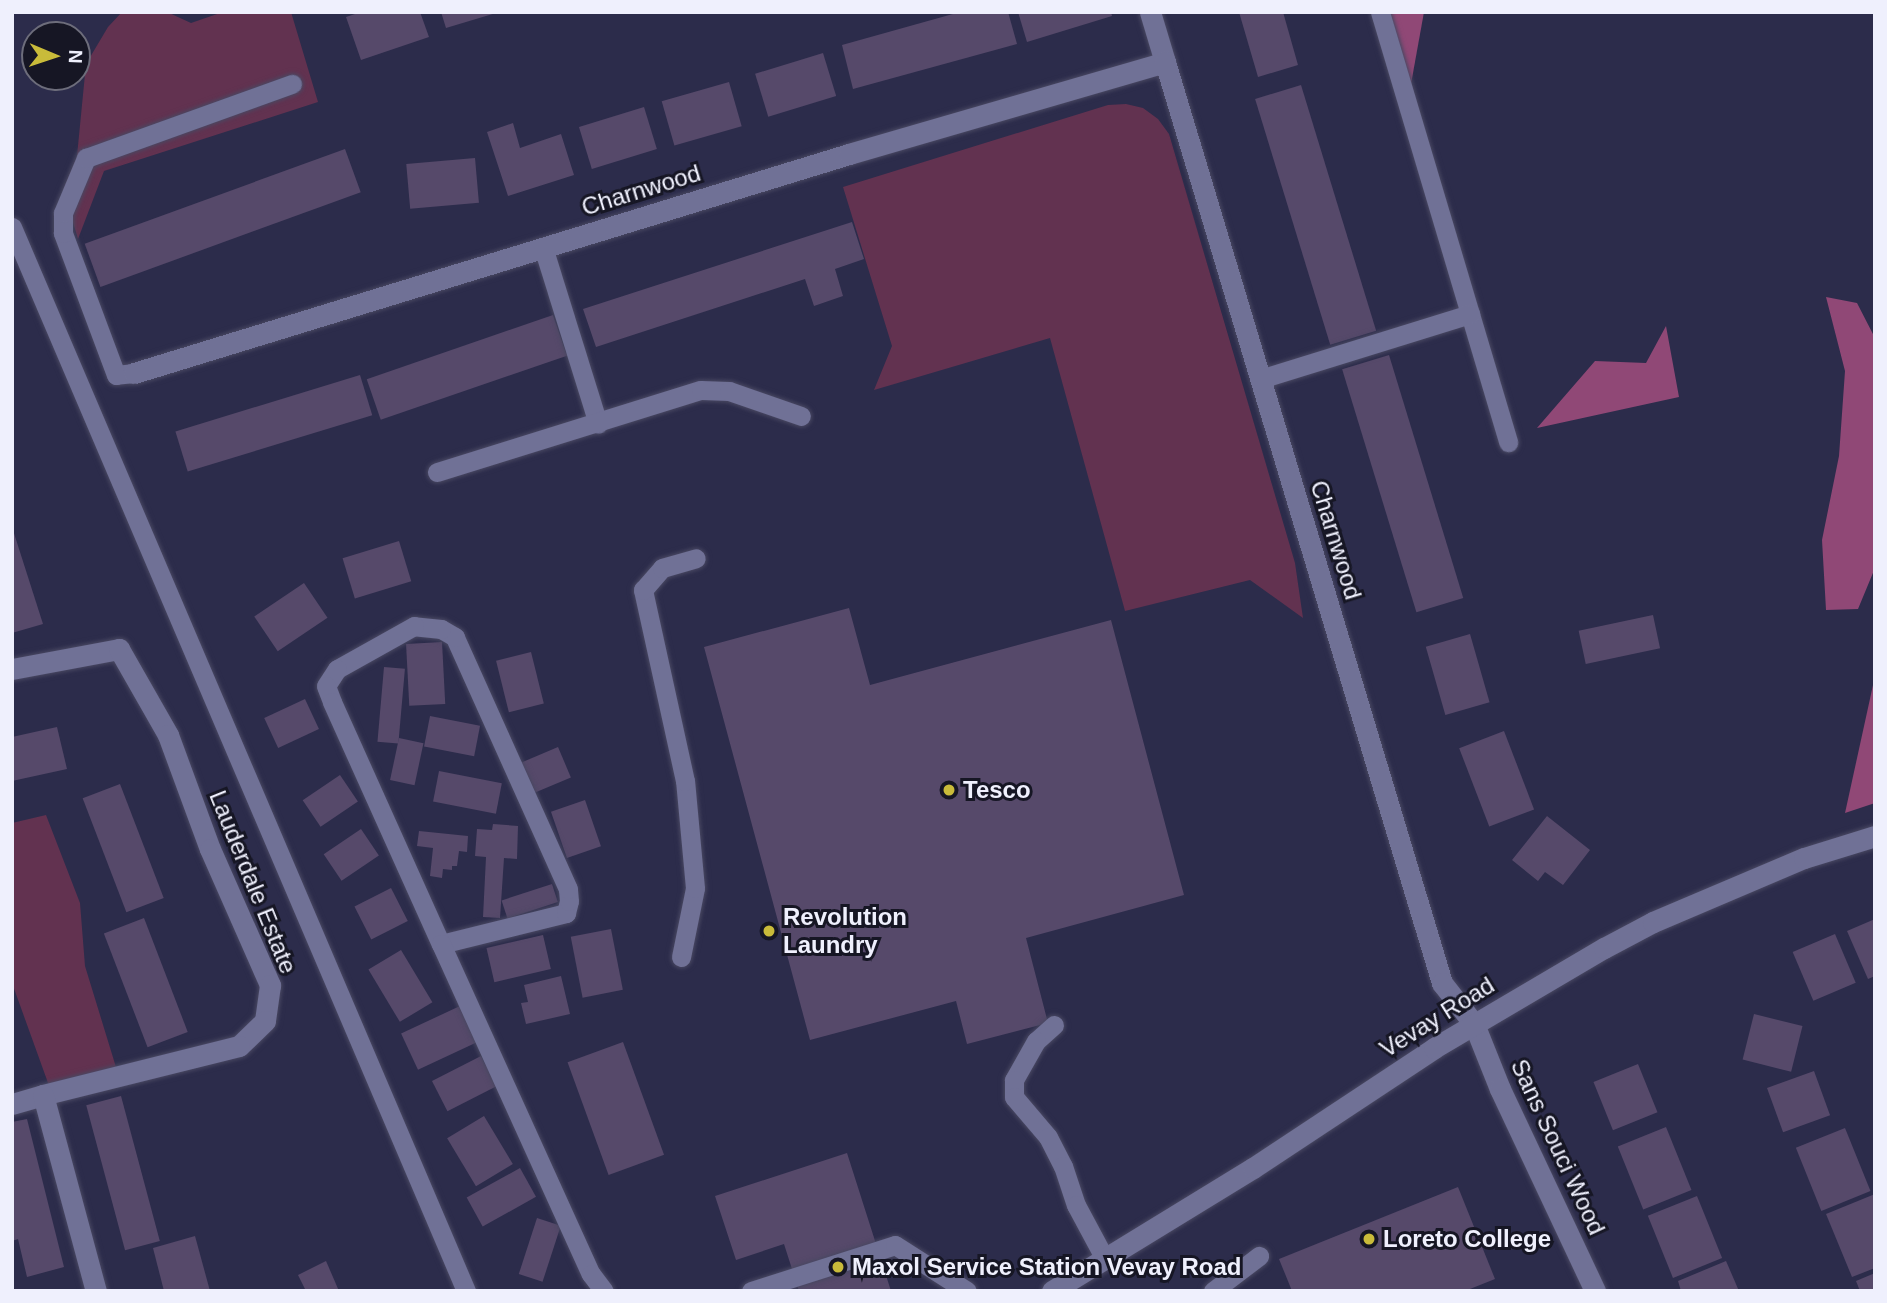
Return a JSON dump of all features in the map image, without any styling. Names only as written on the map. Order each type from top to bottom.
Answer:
[{"type":"street","name":"Charnwood","points":[[1150,12],[1442,983],[1474,1024]]},
{"type":"street","name":"Charnwood","points":[[134,373],[849,154],[1166,62]]},
{"type":"street","name":"Lauderdale Estate","points":[[12,669],[119,649],[168,735],[210,849],[270,985],[265,1021],[239,1046],[43,1095]]},
{"type":"street","name":"Vevay Road","points":[[1052,1291],[1253,1168],[1474,1024],[1653,922],[1804,858],[1875,836]]},
{"type":"street","name":"Sans Souci Wood","points":[[1474,1024],[1500,1089],[1595,1291]]},
{"type":"street","points":[[12,1104],[43,1095],[96,1291]]},
{"type":"lane","points":[[1380,12],[1508,442]]},
{"type":"lane","points":[[134,373],[116,375],[63,233],[63,213],[86,158],[292,84]]},
{"type":"lane","points":[[12,227],[466,1291]]},
{"type":"lane","points":[[543,247],[598,424]]},
{"type":"lane","points":[[1260,379],[1470,314]]},
{"type":"lane","points":[[437,472],[701,390],[729,391],[801,416]]},
{"type":"lane","points":[[681,957],[695,888],[687,795],[643,590],[662,568],[696,558]]},
{"type":"lane","points":[[441,944],[566,913],[568,889],[455,637],[441,629],[414,626],[337,669],[326,687],[441,944],[591,1274],[604,1291]]},
{"type":"lane","points":[[1054,1025],[1036,1041],[1014,1080],[1014,1097],[1048,1137],[1076,1205],[1105,1259]]},
{"type":"lane","points":[[751,1291],[895,1245],[967,1291]]},
{"type":"lane","points":[[1213,1291],[1259,1256]]},
{"type":"shaded area","points":[[122,12],[167,12],[191,23],[223,12],[291,12],[318,102],[104,171],[78,239],[63,190],[77,156],[83,91],[91,91],[91,56],[108,27]]},
{"type":"shaded area","points":[[1390,12],[1424,12],[1411,84]]},
{"type":"shaded area","points":[[1126,104],[1143,108],[1158,119],[1169,134],[1295,563],[1303,618],[1250,580],[1125,611],[1050,338],[874,390],[892,346],[843,187],[1108,105]]},
{"type":"shaded area","points":[[1826,297],[1857,303],[1875,338],[1875,568],[1858,609],[1826,610],[1822,540],[1839,456],[1845,371]]},
{"type":"shaded area","points":[[1666,326],[1679,397],[1537,428],[1595,361],[1646,363]]},
{"type":"shaded area","points":[[1873,685],[1875,803],[1845,813]]},
{"type":"shaded area","points":[[46,815],[80,903],[85,966],[119,1077],[52,1094],[12,983],[12,823]]},
{"type":"building","points":[[361,12],[420,12],[429,37],[361,60],[346,17]]},
{"type":"building","points":[[441,12],[496,12],[496,13],[446,28]]},
{"type":"building","points":[[960,12],[1008,12],[1017,44],[853,89],[842,45]]},
{"type":"building","points":[[1018,12],[1111,12],[1112,16],[1027,42]]},
{"type":"building","points":[[1239,12],[1283,12],[1298,65],[1258,77]]},
{"type":"building","points":[[823,53],[836,96],[768,117],[755,74]]},
{"type":"building","points":[[729,82],[742,126],[674,146],[662,101]]},
{"type":"building","points":[[1301,85],[1376,331],[1330,345],[1255,99]]},
{"type":"building","points":[[644,107],[657,149],[592,169],[579,127]]},
{"type":"building","points":[[513,123],[520,148],[561,134],[574,175],[508,196],[487,132]]},
{"type":"building","points":[[345,149],[361,192],[100,287],[85,244]]},
{"type":"building","points":[[475,158],[479,203],[410,209],[406,164]]},
{"type":"building","points":[[852,222],[864,259],[835,269],[843,296],[814,306],[805,279],[596,347],[583,309]]},
{"type":"building","points":[[553,315],[567,356],[381,420],[367,379]]},
{"type":"building","points":[[1389,355],[1463,598],[1416,612],[1342,369]]},
{"type":"building","points":[[360,375],[372,415],[188,472],[175,431]]},
{"type":"building","points":[[12,527],[43,624],[12,633]]},
{"type":"building","points":[[399,541],[411,581],[355,598],[343,558]]},
{"type":"building","points":[[304,583],[327,618],[278,651],[254,617]]},
{"type":"building","name":"Tesco","points":[[849,608],[870,685],[1111,620],[1184,895],[1026,938],[1048,1023],[967,1044],[956,1001],[810,1040],[704,647]]},
{"type":"building","points":[[1653,615],[1660,648],[1586,664],[1579,631]]},
{"type":"building","points":[[1470,634],[1490,702],[1445,715],[1426,647]]},
{"type":"building","points":[[442,642],[445,704],[409,706],[406,644]]},
{"type":"building","points":[[531,652],[544,703],[509,712],[496,661]]},
{"type":"building","points":[[384,667],[405,669],[398,744],[377,742]]},
{"type":"building","points":[[305,699],[319,729],[278,748],[264,718]]},
{"type":"building","points":[[430,716],[480,726],[474,756],[424,746]]},
{"type":"building","points":[[57,727],[67,769],[12,781],[12,737]]},
{"type":"building","points":[[1504,731],[1534,809],[1489,827],[1459,748]]},
{"type":"building","points":[[399,738],[423,743],[415,785],[390,780]]},
{"type":"building","points":[[558,747],[571,777],[530,795],[517,764]]},
{"type":"building","points":[[439,771],[502,783],[496,814],[433,801]]},
{"type":"building","points":[[340,775],[358,802],[321,827],[303,800]]},
{"type":"building","points":[[120,784],[164,898],[126,912],[83,798]]},
{"type":"building","points":[[585,800],[601,846],[567,858],[551,812]]},
{"type":"building","points":[[1547,816],[1590,850],[1563,885],[1545,872],[1538,881],[1512,860]]},
{"type":"building","points":[[493,824],[518,826],[517,859],[504,858],[500,918],[483,917],[486,857],[475,856],[477,829],[492,830]]},
{"type":"building","points":[[361,829],[379,856],[342,881],[324,854]]},
{"type":"building","points":[[419,831],[468,836],[467,852],[459,851],[457,866],[452,866],[452,870],[443,869],[442,878],[430,876],[433,848],[417,846]]},
{"type":"building","points":[[552,884],[558,902],[507,918],[502,900]]},
{"type":"building","points":[[391,888],[408,921],[371,940],[354,907]]},
{"type":"building","points":[[144,918],[188,1032],[148,1047],[104,933]]},
{"type":"building","points":[[1875,919],[1875,976],[1868,979],[1847,931]]},
{"type":"building","points":[[611,929],[623,990],[583,998],[571,937]]},
{"type":"building","points":[[1835,934],[1856,983],[1813,1001],[1793,952]]},
{"type":"building","points":[[543,935],[551,969],[494,982],[486,948]]},
{"type":"building","points":[[401,950],[432,1002],[400,1022],[368,970]]},
{"type":"building","points":[[561,976],[570,1014],[526,1024],[521,1003],[528,1002],[524,985]]},
{"type":"building","points":[[460,1006],[477,1042],[418,1070],[401,1033]]},
{"type":"building","points":[[1754,1014],[1803,1026],[1791,1072],[1743,1060]]},
{"type":"building","points":[[623,1042],[664,1155],[609,1175],[568,1062]]},
{"type":"building","points":[[481,1056],[496,1086],[447,1111],[432,1081]]},
{"type":"building","points":[[1638,1064],[1657,1112],[1613,1130],[1593,1082]]},
{"type":"building","points":[[1814,1071],[1830,1115],[1783,1132],[1767,1088]]},
{"type":"building","points":[[121,1096],[160,1241],[125,1250],[86,1105]]},
{"type":"building","points":[[484,1116],[513,1164],[476,1186],[447,1138]]},
{"type":"building","points":[[27,1119],[64,1267],[27,1277],[18,1239],[12,1241],[12,1122]]},
{"type":"building","points":[[1666,1127],[1691,1190],[1643,1210],[1618,1146]]},
{"type":"building","points":[[1845,1128],[1870,1191],[1821,1211],[1796,1148]]},
{"type":"building","points":[[847,1153],[891,1291],[799,1291],[784,1244],[736,1260],[715,1196]]},
{"type":"building","points":[[520,1168],[536,1197],[483,1226],[467,1198]]},
{"type":"building","points":[[1458,1187],[1495,1279],[1465,1291],[1292,1291],[1279,1259]]},
{"type":"building","points":[[1875,1194],[1875,1268],[1852,1277],[1826,1214]]},
{"type":"building","points":[[1697,1196],[1722,1258],[1673,1278],[1648,1216]]},
{"type":"building","points":[[537,1218],[561,1226],[543,1282],[519,1274]]},
{"type":"building","points":[[195,1236],[210,1291],[164,1291],[153,1248]]},
{"type":"building","points":[[326,1261],[339,1291],[306,1291],[298,1275]]},
{"type":"building","points":[[1726,1261],[1739,1291],[1681,1291],[1678,1281]]},
{"type":"building","points":[[1875,1273],[1875,1291],[1860,1291],[1856,1281]]},
{"type":"place","name":"Tesco","points":[[949,790]]},
{"type":"place","name":"Revolution Laundry","points":[[769,931]]},
{"type":"place","name":"Loreto College","points":[[1369,1239]]},
{"type":"place","name":"Maxol Service Station Vevay Road","points":[[838,1267]]}]
